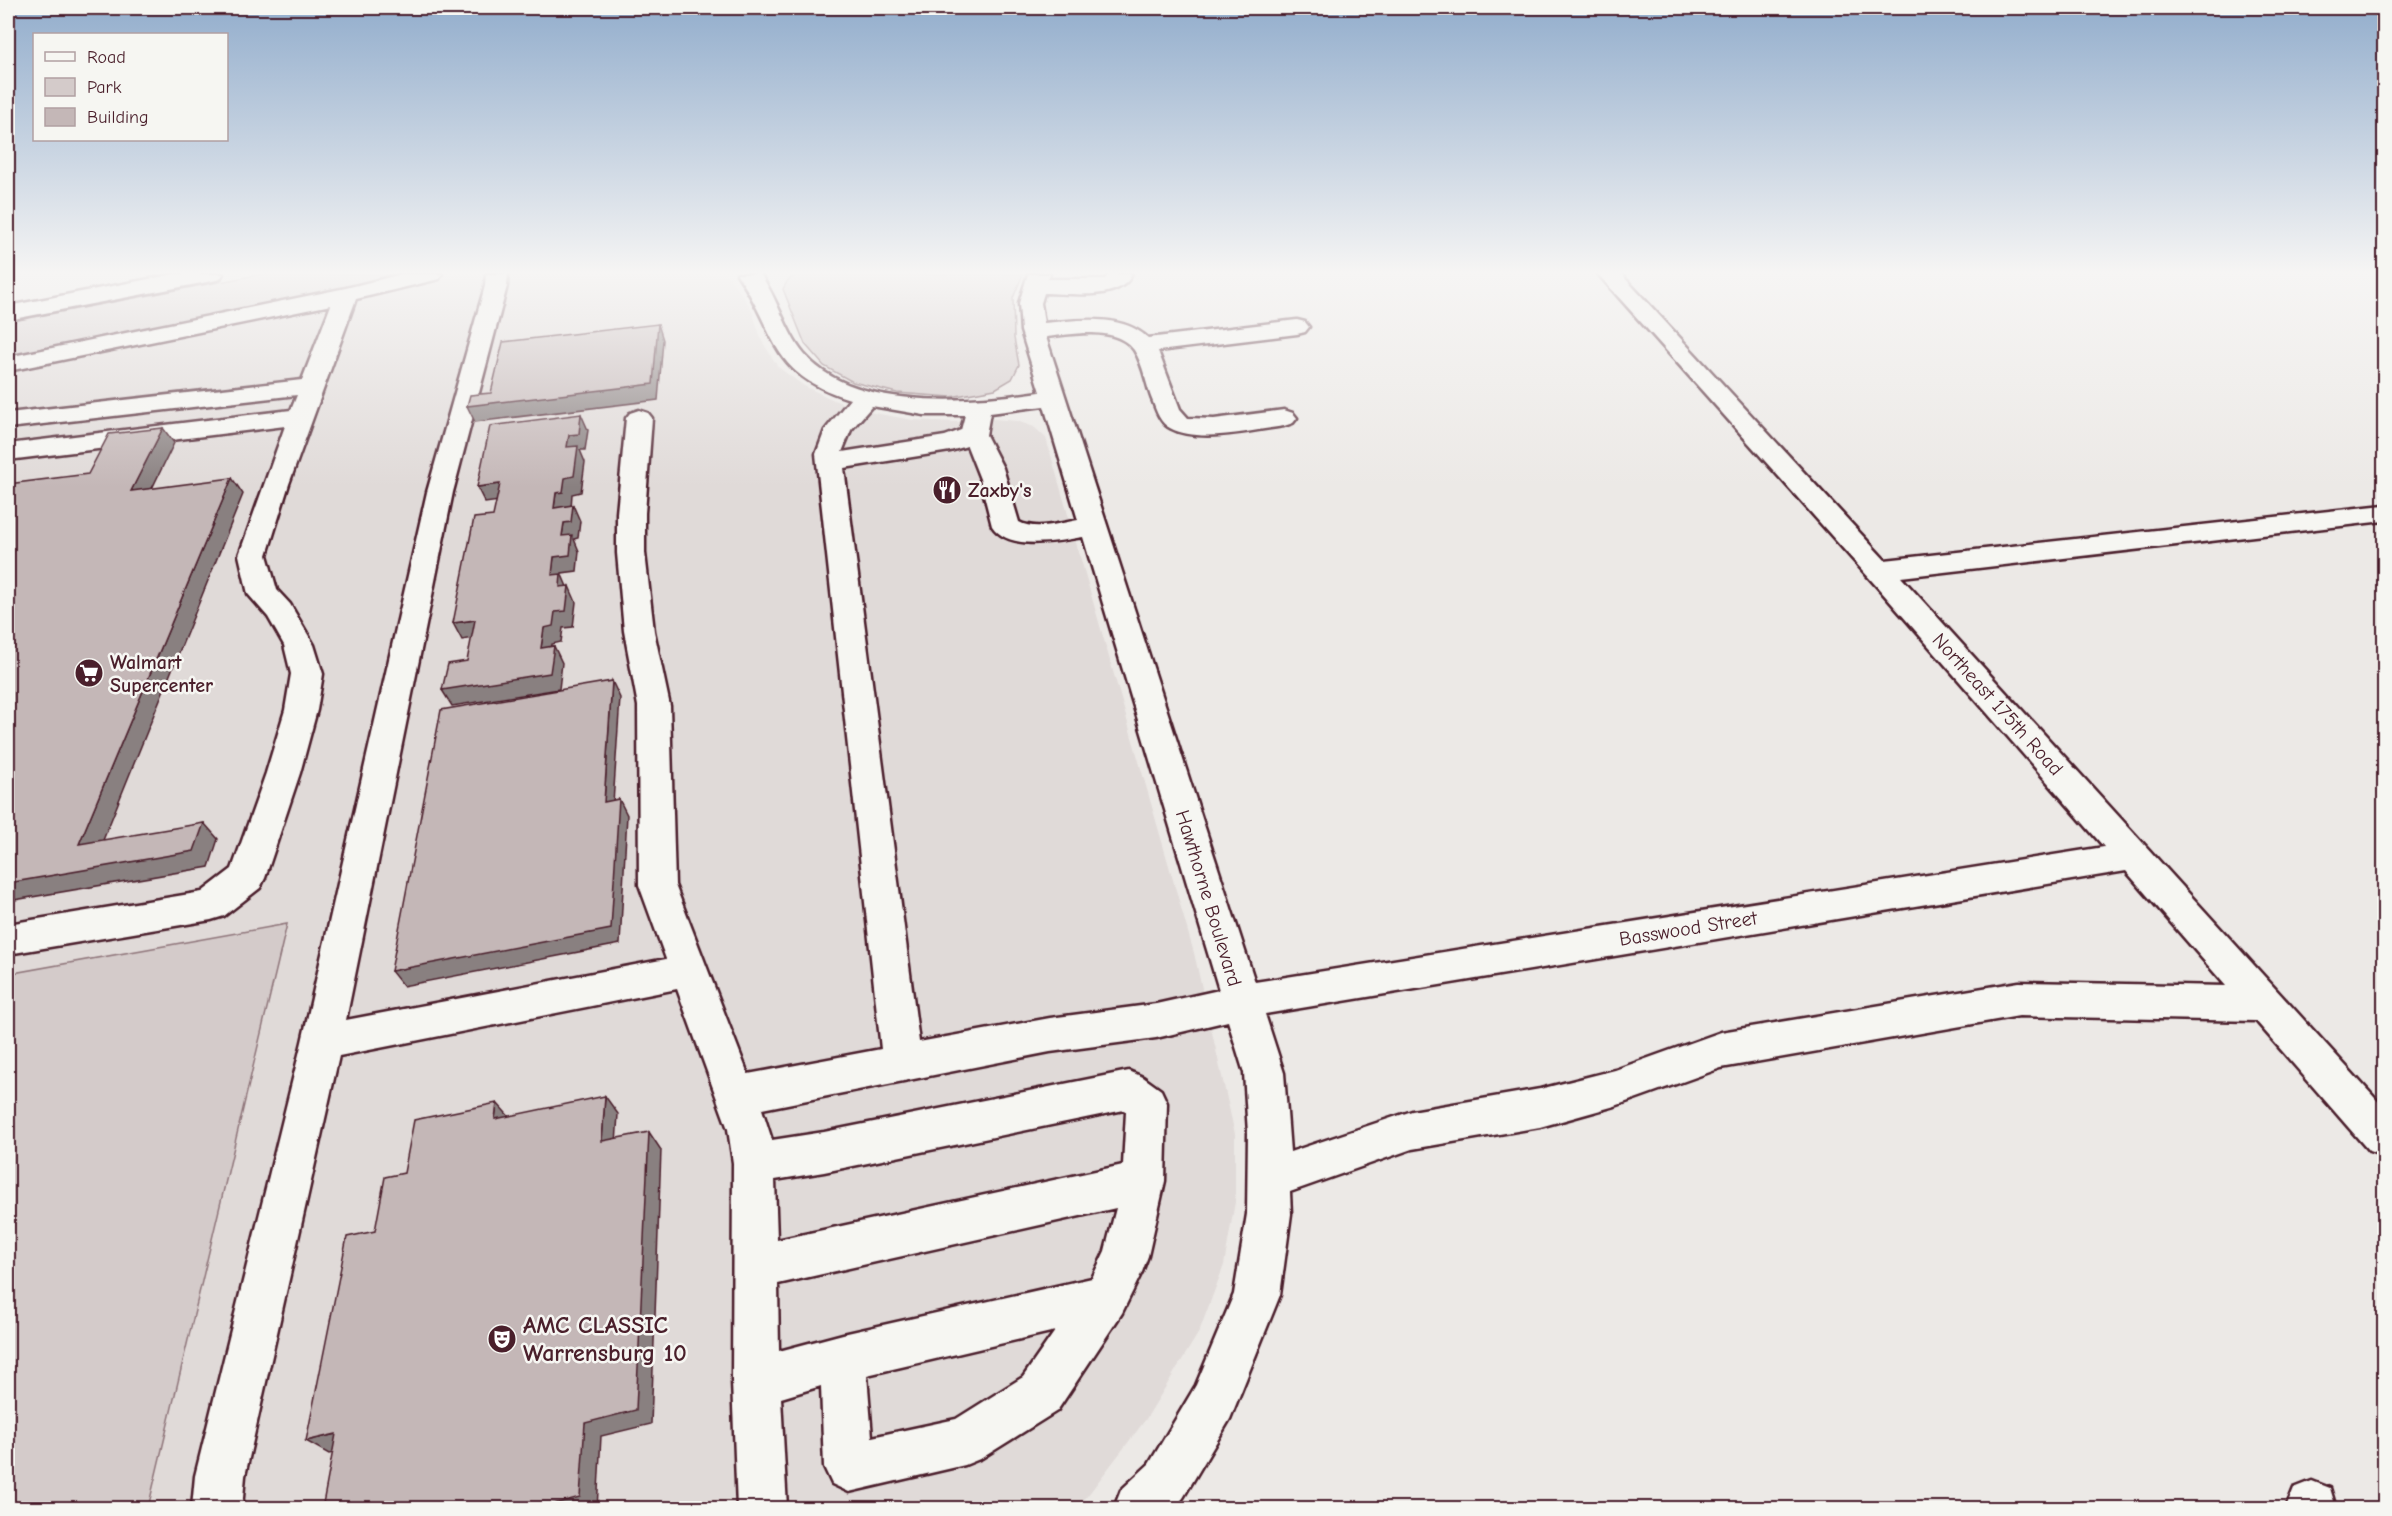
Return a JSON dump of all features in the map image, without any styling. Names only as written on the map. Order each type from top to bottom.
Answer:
[{"type":"street","points":[[8,364],[104,345]]},
{"type":"street","points":[[8,939],[211,905],[247,878],[284,773],[302,710],[307,674],[295,637],[280,611],[264,594],[252,555],[328,345]]},
{"type":"street","points":[[217,1509],[220,1476],[322,1042],[440,492],[480,345]]},
{"type":"street","points":[[787,345],[797,360],[812,374],[836,387],[865,398],[901,406],[980,407],[1052,397]]},
{"type":"street","name":"Hawthorne Boulevard","points":[[1037,345],[1264,1073],[1269,1133],[1269,1214],[1257,1295],[1213,1402],[1166,1481],[1139,1509]]},
{"type":"street","points":[[1153,345],[1143,346],[1170,412],[1178,423],[1209,428],[1284,418]]},
{"type":"street","name":"Northeast 175th Road","points":[[1673,345],[2385,1137]]},
{"type":"street","points":[[8,420],[312,386]]},
{"type":"street","points":[[865,398],[831,440],[830,462],[902,1061]]},
{"type":"street","points":[[980,407],[973,435],[984,452],[993,474],[1006,526],[1012,531],[1030,535],[1092,526]]},
{"type":"street","points":[[8,452],[301,416]]},
{"type":"street","points":[[639,417],[631,513],[631,553],[639,631],[654,706],[657,885],[749,1129],[754,1163],[756,1380],[762,1509]]},
{"type":"street","points":[[830,462],[950,443],[973,435]]},
{"type":"street","points":[[1878,570],[2315,523],[2385,513]]},
{"type":"street","name":"Basswood Street","points":[[736,1095],[902,1061],[1050,1035],[1156,1021],[1242,1001],[2134,856]]},
{"type":"street","points":[[322,1042],[688,971]]},
{"type":"street","points":[[1269,1179],[1412,1130],[1540,1108],[1615,1088],[1721,1050],[2019,999],[2266,1004]]},
{"type":"street","points":[[754,1163],[824,1152],[1129,1090],[1147,1103],[1144,1181],[1126,1256],[1106,1297],[1040,1394],[965,1441],[849,1467],[843,1357]]},
{"type":"street","points":[[755,1267],[1144,1181]]},
{"type":"street","points":[[756,1380],[843,1357],[1106,1297]]},
{"type":"shaded area","points":[[134,345],[764,345],[778,367],[804,386],[836,401],[874,413],[913,420],[1017,421],[1034,427],[1046,438],[1194,953],[1235,1134],[1235,1202],[1224,1265],[1199,1332],[1146,1419],[1078,1508],[148,1508],[287,924],[8,974],[8,370]]},
{"type":"green space","points":[[8,345],[64,345],[8,356]]},
{"type":"green space","points":[[806,345],[1015,345],[1019,365],[1012,379],[995,389],[951,397],[897,393],[853,382],[824,366]]},
{"type":"green space","points":[[287,924],[148,1508],[8,1508],[8,974]]},
{"type":"building","points":[[502,345],[656,345],[653,384],[467,406],[470,395],[491,393]]},
{"type":"building","points":[[581,414],[579,434],[569,435],[567,447],[578,446],[574,476],[565,478],[563,492],[556,493],[554,508],[573,505],[571,522],[564,523],[562,536],[572,535],[570,555],[554,557],[552,575],[561,574],[560,587],[569,586],[566,611],[555,612],[553,626],[544,628],[541,648],[554,646],[550,673],[442,690],[448,664],[467,661],[475,620],[453,623],[474,518],[493,516],[500,484],[477,487],[490,426]]},
{"type":"building","name":"Walmart Supercenter","points":[[163,428],[131,491],[232,478],[79,844],[204,823],[194,851],[8,883],[8,484],[88,474],[109,434]]},
{"type":"building","points":[[612,681],[604,802],[619,799],[611,929],[391,971],[441,710]]},
{"type":"building","name":"AMC CLASSIC Warrensburg 10","points":[[605,1096],[602,1141],[649,1132],[636,1410],[585,1423],[580,1497],[535,1509],[346,1509],[347,1504],[322,1509],[336,1434],[306,1441],[347,1237],[375,1231],[385,1177],[404,1173],[414,1120],[497,1103],[495,1119]]},
{"type":"place","name":"Zaxby's","points":[[947,490]]},
{"type":"place","name":"Walmart Supercenter","points":[[89,673]]},
{"type":"place","name":"AMC CLASSIC Warrensburg 10","points":[[502,1339]]}]
